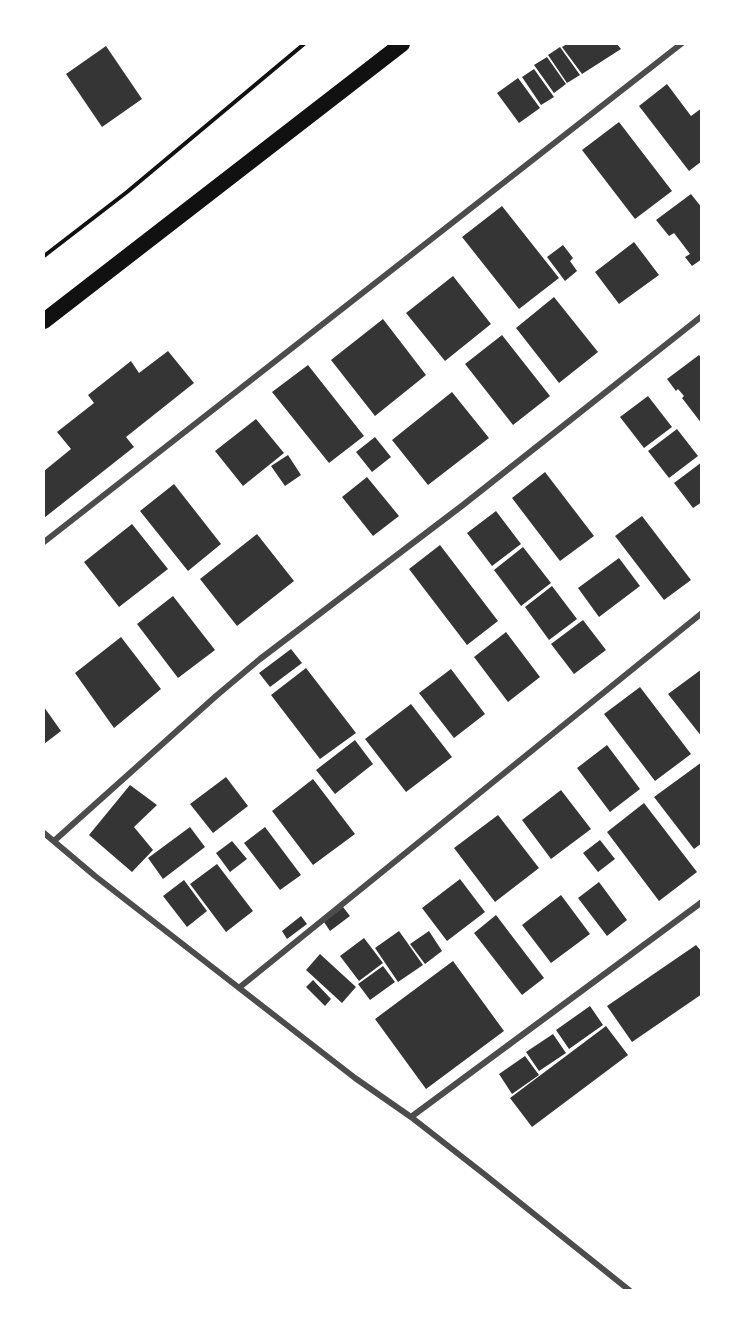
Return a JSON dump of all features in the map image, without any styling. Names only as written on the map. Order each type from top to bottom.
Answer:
[{"type":"highway","points":[[44,321],[402,44]]},
{"type":"street","points":[[44,543],[681,44]]},
{"type":"street","points":[[54,841],[260,659],[463,505],[702,316]]},
{"type":"street","points":[[240,987],[702,613]]},
{"type":"street","points":[[44,833],[95,876],[355,1078],[411,1117],[629,1290]]},
{"type":"street","points":[[411,1117],[702,902]]},
{"type":"path","points":[[44,256],[127,192],[304,44]]},
{"type":"building","points":[[567,44],[617,44],[621,49],[582,74],[562,47]]},
{"type":"building","points":[[106,46],[142,99],[102,127],[66,74]]},
{"type":"building","points":[[560,47],[580,75],[567,83],[548,55]]},
{"type":"building","points":[[547,57],[566,84],[554,93],[534,65]]},
{"type":"building","points":[[534,69],[554,97],[541,105],[522,77]]},
{"type":"building","points":[[518,78],[540,108],[519,123],[497,93]]},
{"type":"building","points":[[667,84],[691,116],[702,108],[702,161],[689,171],[639,106]]},
{"type":"building","points":[[619,122],[672,191],[635,219],[582,150]]},
{"type":"building","points":[[691,194],[702,208],[702,259],[692,266],[685,257],[690,254],[674,233],[669,236],[656,220]]},
{"type":"building","points":[[502,206],[559,278],[519,309],[462,237]]},
{"type":"building","points":[[634,242],[659,275],[619,304],[595,272]]},
{"type":"building","points":[[563,245],[573,258],[570,261],[577,271],[565,281],[547,257]]},
{"type":"building","points":[[453,276],[491,324],[445,361],[406,313]]},
{"type":"building","points":[[554,297],[598,352],[559,383],[516,328]]},
{"type":"building","points":[[383,319],[426,375],[375,416],[331,360]]},
{"type":"building","points":[[502,335],[550,396],[513,425],[465,364]]},
{"type":"building","points":[[168,351],[194,383],[126,437],[134,447],[44,518],[44,471],[71,449],[57,432],[94,403],[88,395],[131,361],[139,373]]},
{"type":"building","points":[[699,355],[702,359],[702,424],[682,398],[684,396],[678,389],[676,391],[667,379]]},
{"type":"building","points":[[308,365],[364,436],[329,463],[272,392]]},
{"type":"building","points":[[452,392],[489,438],[428,485],[392,440]]},
{"type":"building","points":[[648,396],[672,427],[644,448],[620,417]]},
{"type":"building","points":[[256,419],[284,453],[243,486],[215,451]]},
{"type":"building","points":[[677,429],[698,456],[669,478],[648,451]]},
{"type":"building","points":[[375,437],[391,457],[372,472],[356,452]]},
{"type":"building","points":[[288,455],[301,475],[285,486],[271,466]]},
{"type":"building","points":[[702,462],[702,502],[693,508],[674,483]]},
{"type":"building","points":[[545,472],[594,536],[560,561],[512,498]]},
{"type":"building","points":[[367,477],[399,516],[373,536],[342,497]]},
{"type":"building","points":[[174,484],[221,544],[188,571],[140,511]]},
{"type":"building","points":[[496,511],[521,544],[492,566],[467,533]]},
{"type":"building","points":[[642,516],[691,580],[664,600],[615,536]]},
{"type":"building","points":[[132,524],[168,569],[119,607],[84,562]]},
{"type":"building","points":[[257,534],[294,581],[237,626],[200,579]]},
{"type":"building","points":[[440,545],[498,621],[467,645],[409,569]]},
{"type":"building","points":[[523,547],[551,583],[521,606],[494,570]]},
{"type":"building","points":[[619,558],[640,586],[599,617],[578,588]]},
{"type":"building","points":[[552,586],[577,619],[549,640],[525,607]]},
{"type":"building","points":[[173,596],[215,650],[178,678],[137,624]]},
{"type":"building","points":[[583,620],[606,650],[574,674],[551,644]]},
{"type":"building","points":[[506,632],[540,677],[508,702],[474,657]]},
{"type":"building","points":[[121,637],[161,689],[114,728],[75,673]]},
{"type":"building","points":[[291,649],[302,663],[270,687],[259,673]]},
{"type":"building","points":[[306,668],[356,733],[320,759],[271,695]]},
{"type":"building","points":[[451,669],[485,714],[454,738],[419,693]]},
{"type":"building","points":[[702,669],[702,737],[668,694]]},
{"type":"building","points":[[640,687],[691,754],[655,781],[604,714]]},
{"type":"building","points":[[411,704],[452,757],[406,792],[365,739]]},
{"type":"building","points":[[44,707],[61,731],[44,744]]},
{"type":"building","points":[[355,740],[373,764],[335,794],[316,770]]},
{"type":"building","points":[[607,745],[640,789],[610,812],[577,768]]},
{"type":"building","points":[[702,762],[702,843],[694,849],[654,797]]},
{"type":"building","points":[[226,777],[248,806],[213,833],[190,804]]},
{"type":"building","points":[[313,779],[355,834],[313,865],[272,811]]},
{"type":"building","points":[[130,785],[157,805],[134,827],[153,850],[132,872],[89,835]]},
{"type":"building","points":[[561,790],[591,829],[551,859],[522,820]]},
{"type":"building","points":[[644,803],[697,872],[659,901],[607,832]]},
{"type":"building","points":[[498,815],[539,868],[495,902],[454,848]]},
{"type":"building","points":[[190,827],[205,847],[163,879],[148,858]]},
{"type":"building","points":[[265,827],[301,875],[280,890],[244,843]]},
{"type":"building","points":[[600,840],[615,859],[598,872],[583,853]]},
{"type":"building","points":[[232,841],[247,859],[230,872],[216,853]]},
{"type":"building","points":[[217,864],[253,911],[226,932],[190,884]]},
{"type":"building","points":[[460,879],[485,912],[447,941],[422,908]]},
{"type":"building","points":[[184,880],[207,911],[187,927],[163,896]]},
{"type":"building","points":[[599,882],[627,920],[607,936],[578,898]]},
{"type":"building","points":[[561,895],[590,934],[551,963],[522,925]]},
{"type":"building","points":[[343,907],[350,916],[330,931],[324,922]]},
{"type":"building","points":[[496,915],[544,978],[522,995],[474,933]]},
{"type":"building","points":[[301,916],[307,924],[287,939],[282,931]]},
{"type":"building","points":[[399,931],[423,965],[398,982],[375,948]]},
{"type":"building","points":[[429,931],[442,951],[425,964],[410,944]]},
{"type":"building","points":[[364,938],[383,963],[359,981],[340,956]]},
{"type":"building","points":[[696,945],[702,952],[702,994],[632,1042],[607,1006]]},
{"type":"building","points":[[320,954],[356,987],[342,1003],[306,970]]},
{"type":"building","points":[[453,961],[504,1031],[426,1089],[375,1019]]},
{"type":"building","points":[[383,966],[395,982],[370,1000],[358,984]]},
{"type":"building","points":[[313,980],[331,999],[325,1006],[306,987]]},
{"type":"building","points":[[590,1006],[603,1025],[569,1049],[556,1030]]},
{"type":"building","points":[[606,1026],[628,1055],[532,1127],[510,1098]]},
{"type":"building","points":[[553,1034],[566,1053],[539,1071],[526,1052]]},
{"type":"building","points":[[525,1056],[539,1075],[512,1094],[499,1074]]}]
